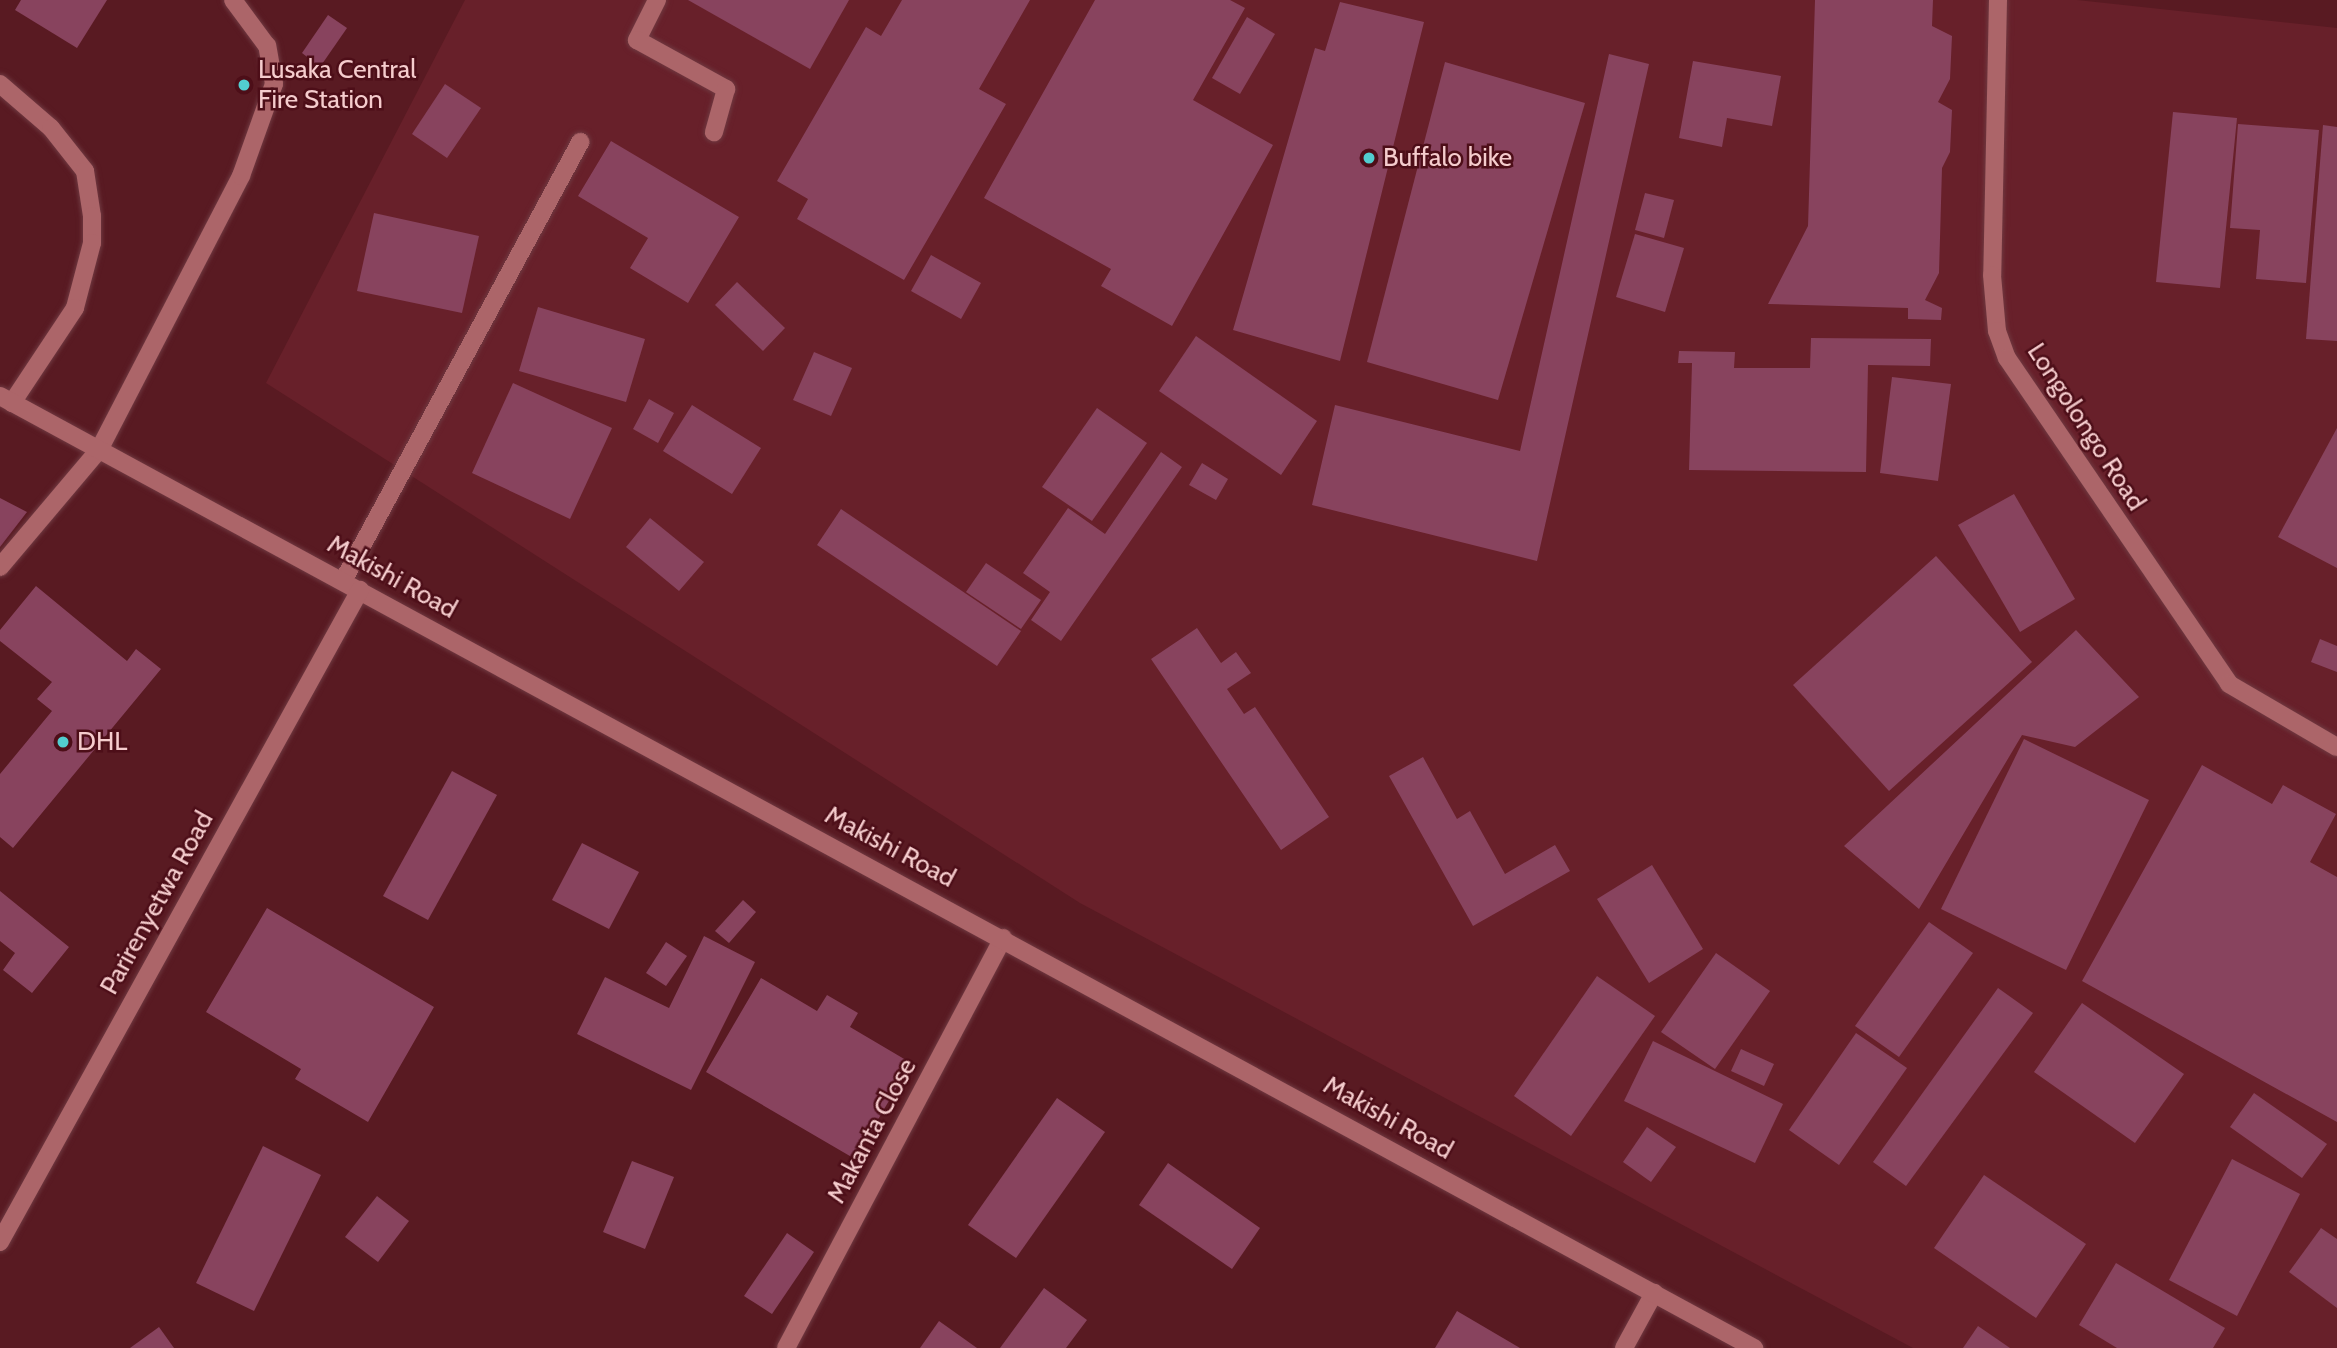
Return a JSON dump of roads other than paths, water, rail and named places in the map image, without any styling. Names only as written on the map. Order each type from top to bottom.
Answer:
[{"type":"main road","points":[[0,567],[99,450],[241,176],[274,84],[267,46],[233,0]]},
{"type":"main road","points":[[657,0],[636,40],[726,89],[713,132]]},
{"type":"main road","name":"Longolongo Road","points":[[1998,0],[1992,275],[1997,331],[2007,358],[2229,684],[2337,747]]},
{"type":"main road","points":[[0,84],[51,128],[85,171],[92,216],[92,243],[75,308],[6,399]]},
{"type":"main road","points":[[344,579],[580,142]]},
{"type":"main road","name":"Makishi Road","points":[[6,399],[344,579],[1754,1348]]},
{"type":"main road","name":"Parirenyetwa Road","points":[[0,1242],[360,590]]},
{"type":"main road","name":"Makanta Close","points":[[786,1348],[1003,938]]},
{"type":"main road","points":[[1624,1348],[1654,1293]]},
{"type":"place","name":"Lusaka Central Fire Station","points":[[244,85]]},
{"type":"place","name":"Buffalo bike","points":[[1369,158]]},
{"type":"place","name":"DHL","points":[[63,742]]}]
